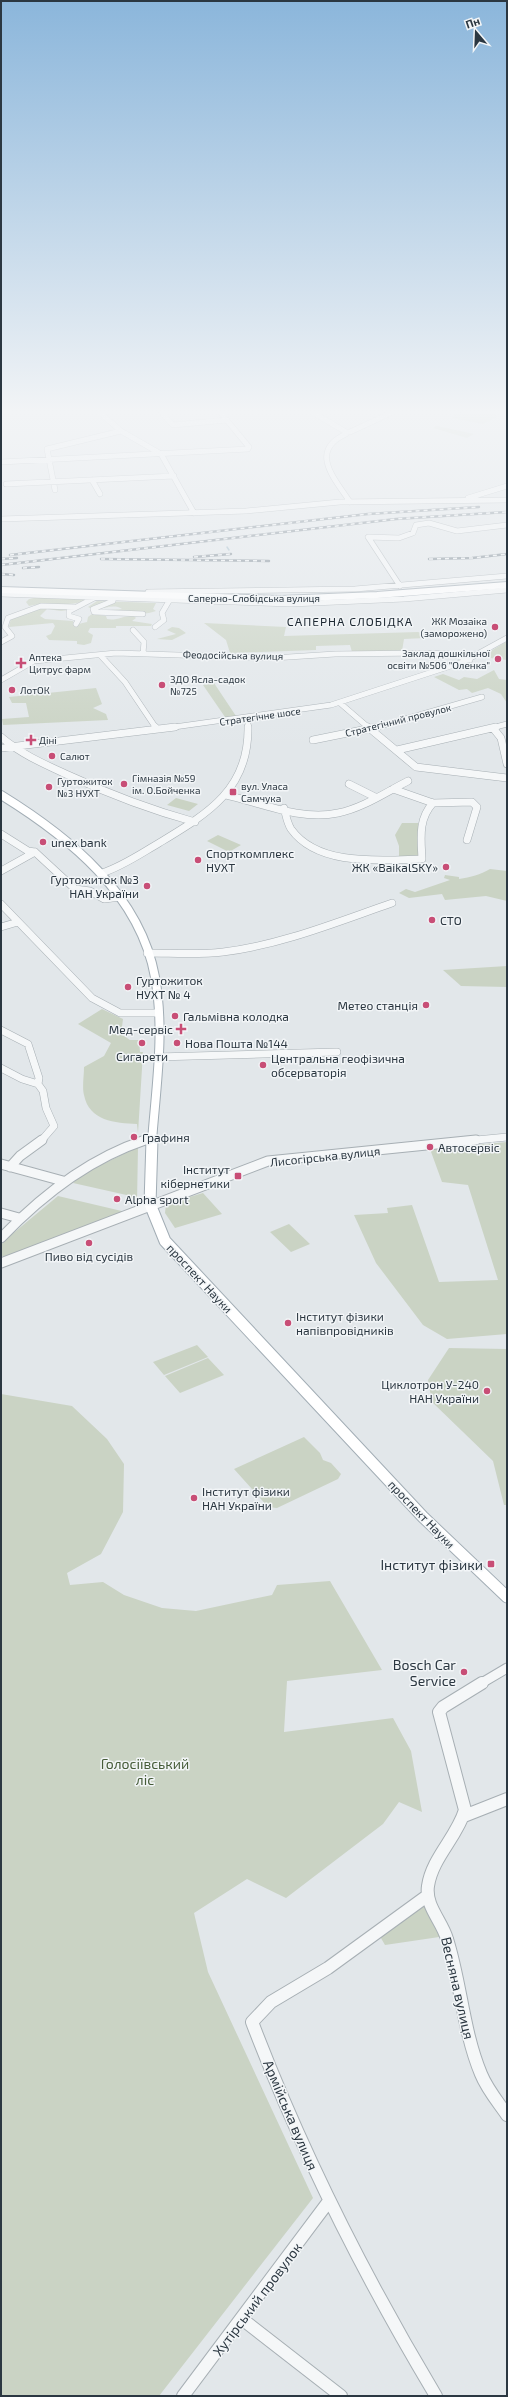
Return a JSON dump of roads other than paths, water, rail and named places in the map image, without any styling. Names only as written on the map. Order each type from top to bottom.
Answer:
[{"type":"main road","name":"Саперно-Слобідська вулиця","points":[[1,586],[148,592],[305,595],[412,590],[507,581]]},
{"type":"main road","name":"Саперно-Слобідська вулиця","points":[[1,590],[129,596],[267,599],[379,596],[507,585]]},
{"type":"main road","points":[[94,598],[129,596]]},
{"type":"main road","points":[[379,596],[404,599]]},
{"type":"main road","name":"проспект Науки","points":[[1,795],[56,831],[102,873],[121,897],[139,931],[147,953],[159,1013],[150,1204],[160,1231],[175,1253],[423,1516],[507,1597]]},
{"type":"street","points":[[400,586],[368,537],[403,537],[412,533],[416,525],[419,524]]},
{"type":"street","points":[[435,524],[454,530],[507,525]]},
{"type":"street","name":"Саперно-Слобідська вулиця","points":[[148,592],[298,591],[400,586],[507,576]]},
{"type":"street","name":"Саперно-Слобідська вулиця","points":[[1,594],[168,601],[291,604],[404,599],[507,590]]},
{"type":"street","points":[[1,642],[12,636],[5,627],[8,618],[41,606],[86,606],[94,598]]},
{"type":"street","points":[[118,599],[93,609],[94,612],[143,614]]},
{"type":"street","points":[[155,627],[164,620],[162,613],[168,601]]},
{"type":"street","points":[[75,607],[69,611],[68,616],[79,619],[76,624]]},
{"type":"street","points":[[133,630],[144,642],[142,653]]},
{"type":"street","name":"Стратегічне шосе","points":[[1,748],[248,718],[340,703],[470,660],[507,638]]},
{"type":"street","name":"Феодосійська вулиця","points":[[1,680],[34,661],[142,653],[273,658],[335,654],[424,653],[451,654],[470,660]]},
{"type":"street","points":[[101,656],[125,682],[156,729]]},
{"type":"street","name":"Стратегічний провулок","points":[[313,740],[369,729],[482,698]]},
{"type":"street","points":[[340,703],[369,729],[397,750],[416,767],[422,769],[507,778]]},
{"type":"street","points":[[102,873],[120,867],[195,822],[226,795],[243,768],[249,748],[248,718]]},
{"type":"street","points":[[397,750],[507,724]]},
{"type":"street","points":[[493,728],[501,738],[507,764]]},
{"type":"street","points":[[1,737],[14,747],[51,767],[134,804],[195,822]]},
{"type":"street","points":[[226,795],[311,813],[337,813],[408,781]]},
{"type":"street","points":[[349,784],[375,797]]},
{"type":"street","points":[[393,789],[433,803],[463,801],[472,802],[476,805],[467,840]]},
{"type":"street","points":[[284,808],[287,822],[296,835],[322,851],[355,859],[422,859],[420,825],[425,812],[433,803]]},
{"type":"street","points":[[1,834],[22,847],[35,852],[75,889],[90,891],[104,899],[121,897]]},
{"type":"street","points":[[1,871],[35,852]]},
{"type":"street","points":[[147,953],[209,953],[239,950],[288,937],[392,903]]},
{"type":"street","points":[[1,904],[92,998],[120,1013],[159,1013]]},
{"type":"street","points":[[1,927],[18,922]]},
{"type":"street","points":[[1,1030],[28,1044],[39,1078],[38,1084]]},
{"type":"street","points":[[157,1057],[337,1052]]},
{"type":"street","points":[[1,1068],[22,1079],[38,1084],[43,1091],[46,1108],[54,1126],[47,1136],[14,1159],[10,1167]]},
{"type":"street","points":[[1,1238],[19,1218],[63,1181],[94,1160],[154,1137]]},
{"type":"street","name":"Лисогірська вулиця","points":[[1,1263],[150,1204],[278,1159],[507,1137]]},
{"type":"street","points":[[1,1164],[63,1181]]},
{"type":"street","points":[[1,1212],[19,1218]]},
{"type":"street","points":[[427,1896],[428,1884],[453,1832],[464,1816],[465,1810],[461,1789],[439,1712],[443,1707],[507,1668]]},
{"type":"street","points":[[464,1816],[507,1798]]},
{"type":"street","name":"Весняна вулиця","points":[[427,1896],[431,1908],[440,1920],[450,1947],[469,2037],[481,2075],[507,2115]]},
{"type":"street","name":"Армійська вулиця","points":[[427,1896],[313,1978],[266,2007],[255,2016],[252,2022],[295,2128],[329,2201],[407,2348],[436,2396]]},
{"type":"street","name":"Хутірський провулок","points":[[183,2396],[329,2201]]},
{"type":"street","points":[[242,2319],[341,2396]]},
{"type":"railway","points":[[10,555],[282,524]]},
{"type":"railway","points":[[1,565],[354,524]]},
{"type":"railway","points":[[194,557],[231,554]]},
{"type":"railway","points":[[429,559],[472,558],[507,554]]},
{"type":"railway","points":[[1,559],[17,558]]},
{"type":"railway","points":[[101,559],[269,561]]},
{"type":"railway","points":[[23,568],[39,567]]},
{"type":"railway","points":[[1,574],[14,575]]},
{"type":"place","name":"ЖК Мозаіка (заморожено)","points":[[495,627]]},
{"type":"place","name":"Заклад дошкільної освіти №506 \"Оленка\"","points":[[498,659]]},
{"type":"place","name":"Аптека Цитрус фарм","points":[[21,663]]},
{"type":"place","name":"ЗДО Ясла-садок №725","points":[[162,685]]},
{"type":"place","name":"ЛотОК","points":[[12,690]]},
{"type":"place","name":"Діні","points":[[31,740]]},
{"type":"place","name":"Салют","points":[[52,756]]},
{"type":"place","name":"Гімназія №59 ім. О.Бойченка","points":[[124,784]]},
{"type":"place","name":"Гуртожиток №3 НУХТ","points":[[49,787]]},
{"type":"place","name":"вул. Уласа Самчука","points":[[233,792]]},
{"type":"place","name":"unex bank","points":[[43,842]]},
{"type":"place","name":"Спорткомплекс НУХТ","points":[[198,860]]},
{"type":"place","name":"ЖК «BaikalSKY»","points":[[446,867]]},
{"type":"place","name":"Гуртожиток №3 НАН України","points":[[147,886]]},
{"type":"place","name":"СТО","points":[[432,920]]},
{"type":"place","name":"Гуртожиток НУХТ № 4","points":[[128,987]]},
{"type":"place","name":"Метео станція","points":[[426,1005]]},
{"type":"place","name":"Гальмівна колодка","points":[[175,1016]]},
{"type":"place","name":"Мед-сервіс","points":[[181,1029]]},
{"type":"place","name":"Сигарети","points":[[142,1043]]},
{"type":"place","name":"Нова Пошта №144","points":[[177,1043]]},
{"type":"place","name":"Центральна геофізична обсерваторія","points":[[263,1065]]},
{"type":"place","name":"Графиня","points":[[134,1137]]},
{"type":"place","name":"Автосервіс","points":[[430,1147]]},
{"type":"place","name":"Інститут кібернетики","points":[[238,1176]]},
{"type":"place","name":"Alpha sport","points":[[117,1199]]},
{"type":"place","name":"Пиво від сусідів","points":[[89,1243]]},
{"type":"place","name":"Інститут фізики напівпровідників","points":[[288,1323]]},
{"type":"place","name":"Циклотрон У-240 НАН України","points":[[487,1391]]},
{"type":"place","name":"Інститут фізики НАН України","points":[[194,1498]]},
{"type":"place","name":"Інститут фізики","points":[[491,1564]]},
{"type":"place","name":"Bosch Car Service","points":[[464,1672]]},
{"type":"district","name":"САПЕРНА СЛОБІДКА","points":[[350,621]]},
{"type":"park label","name":"Голосіївський ліс","points":[[145,1772]]}]
